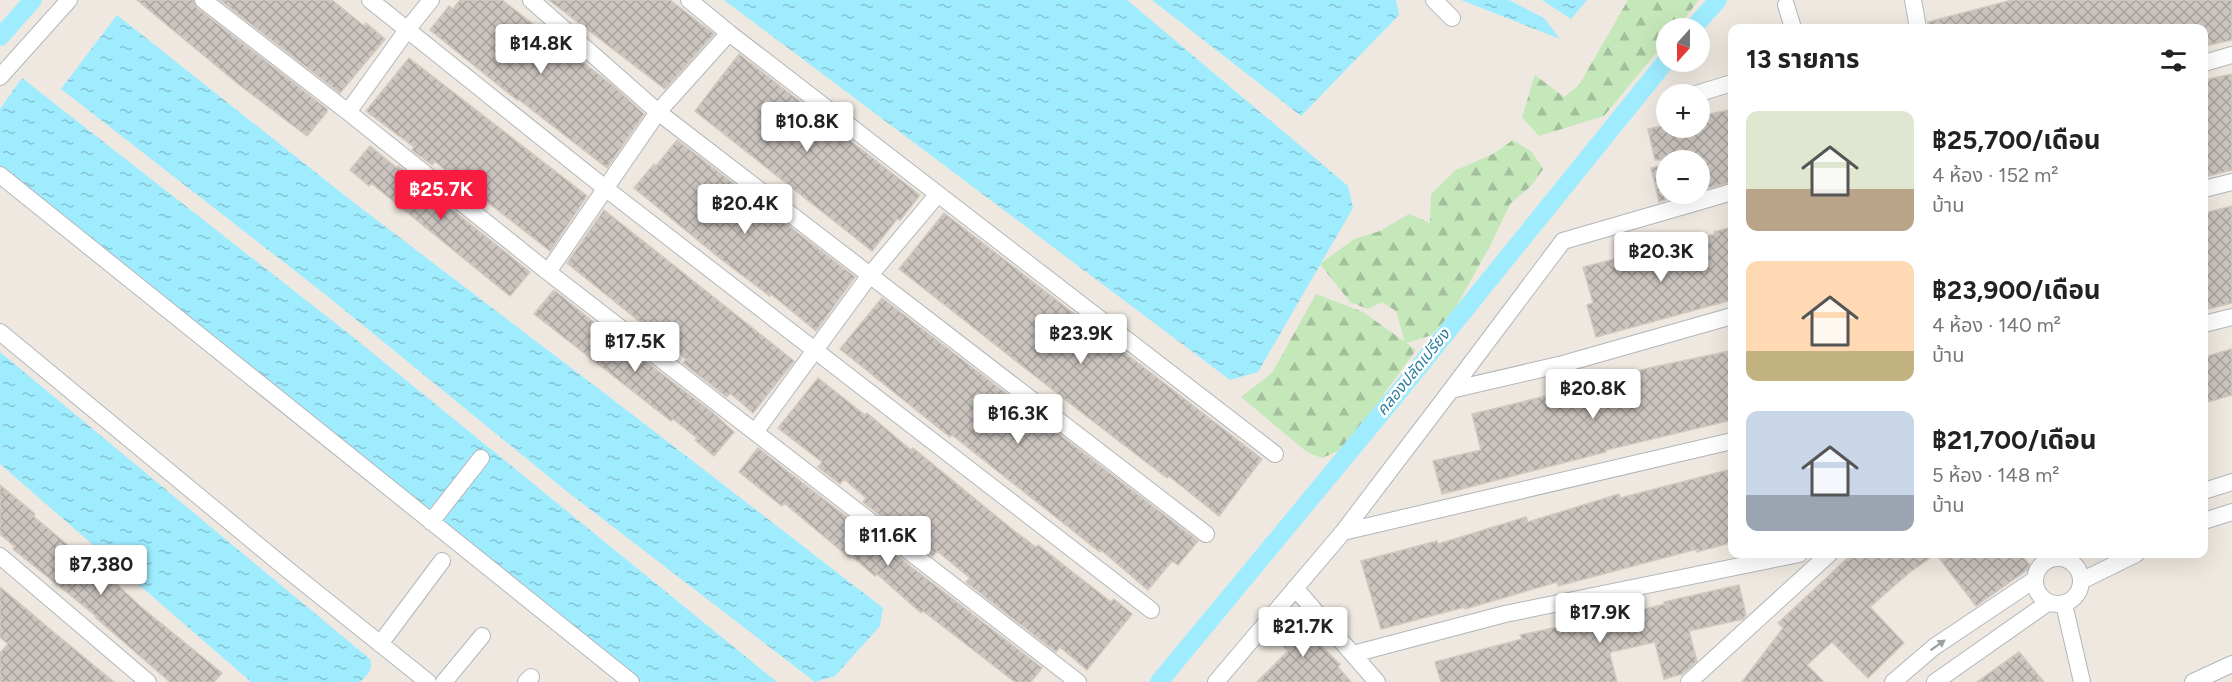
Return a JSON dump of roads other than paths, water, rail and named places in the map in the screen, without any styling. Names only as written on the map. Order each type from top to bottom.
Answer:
[{"type":"street","points":[[0,77],[69,0]]},
{"type":"street","points":[[203,0],[348,112],[548,272],[1078,682]]},
{"type":"street","points":[[370,0],[605,188],[1151,610]]},
{"type":"street","points":[[348,112],[431,0]]},
{"type":"street","points":[[531,0],[658,111],[1206,534]]},
{"type":"street","points":[[689,0],[1275,454]]},
{"type":"street","points":[[1434,0],[1452,18]]},
{"type":"street","points":[[1913,0],[1917,24]]},
{"type":"street","points":[[1786,5],[1792,24]]},
{"type":"street","points":[[548,272],[658,111],[729,33]]},
{"type":"street","points":[[2208,62],[2232,55]]},
{"type":"street","points":[[1710,90],[1728,84]]},
{"type":"street","points":[[0,175],[631,682]]},
{"type":"street","points":[[2208,188],[2232,182]]},
{"type":"street","points":[[1216,682],[1343,532],[1563,241],[1728,193]]},
{"type":"street","points":[[755,432],[870,275],[938,195]]},
{"type":"street","points":[[1451,390],[1563,364],[1728,317]]},
{"type":"street","points":[[2208,323],[2232,317]]},
{"type":"street","points":[[0,332],[428,682]]},
{"type":"street","points":[[1343,532],[1728,442]]},
{"type":"street","points":[[431,522],[481,458]]},
{"type":"street","points":[[2208,490],[2232,482]]},
{"type":"street","points":[[2208,520],[2232,512]]},
{"type":"street","points":[[0,556],[148,682]]},
{"type":"street","points":[[1353,654],[1505,614],[1780,558]]},
{"type":"street","points":[[1689,682],[1824,558]]},
{"type":"street","points":[[2046,558],[2037,569],[2034,580],[2037,592],[2056,603],[2082,682]]},
{"type":"street","points":[[1935,682],[2056,603],[2076,596],[2081,581],[2076,558]]},
{"type":"street","points":[[2081,581],[2128,558]]},
{"type":"street","points":[[380,644],[442,561]]},
{"type":"street","points":[[1893,682],[1934,647],[2034,580]]},
{"type":"street","points":[[1295,588],[1377,682]]},
{"type":"street","points":[[444,682],[482,636]]},
{"type":"street","points":[[2193,682],[2232,664]]},
{"type":"water","points":[[724,0],[1127,0],[1348,186],[1353,208],[1258,372],[1230,380]]},
{"type":"water","points":[[1152,0],[1396,0],[1399,15],[1301,116]]},
{"type":"water","points":[[1461,0],[1509,0],[1544,18],[1560,39]]},
{"type":"water","points":[[1542,0],[1587,0],[1571,19]]},
{"type":"water","points":[[117,15],[353,202],[883,608],[880,626],[835,676],[815,682],[565,490],[326,295],[61,89]]},
{"type":"water","points":[[22,78],[353,337],[777,682],[642,682],[601,650],[0,166],[0,109]]},
{"type":"water","points":[[0,352],[370,659],[371,667],[360,682],[251,682],[0,464]]},
{"type":"waterway","points":[[0,37],[33,0]]},
{"type":"waterway","name":"คลองปลัดเปรียง","points":[[1702,18],[1718,0]]},
{"type":"waterway","name":"คลองปลัดเปรียง","points":[[1159,682],[1393,399],[1657,72]]}]
